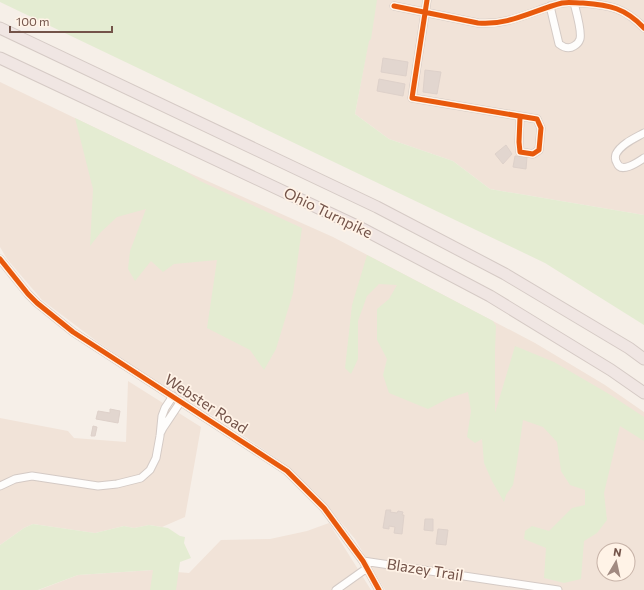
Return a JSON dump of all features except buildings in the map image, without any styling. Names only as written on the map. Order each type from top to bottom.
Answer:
[{"type":"highway","name":"Ohio Turnpike","points":[[0,28],[378,207],[505,274],[629,348],[644,359]]},
{"type":"highway","name":"Ohio Turnpike","points":[[0,58],[361,228],[490,296],[611,370],[644,393]]},
{"type":"street","points":[[427,0],[412,98],[537,119],[541,128],[539,150],[533,154],[520,152],[520,117]]},
{"type":"street","points":[[394,6],[488,24],[505,22],[564,2],[599,4],[615,7],[632,16],[644,28]]},
{"type":"street","points":[[550,6],[559,44],[564,48],[570,48],[574,47],[580,38],[574,3]]},
{"type":"street","points":[[644,132],[623,146],[615,157],[617,165],[624,167],[635,164],[644,158]]},
{"type":"street","name":"Webster Road","points":[[0,259],[28,294],[70,330],[287,471],[324,508],[363,561],[378,590]]},
{"type":"street","points":[[0,486],[15,479],[32,476],[98,486],[117,484],[142,478],[150,470],[156,458],[162,416],[165,408],[173,396]]},
{"type":"street","points":[[160,436],[181,402]]},
{"type":"street","name":"Blazey Trail","points":[[363,561],[558,590]]},
{"type":"street","points":[[336,590],[367,568]]},
{"type":"shaded area","points":[[376,0],[644,0],[644,215],[490,189],[453,161],[389,139],[355,114]]},
{"type":"shaded area","points":[[0,82],[185,171],[333,237],[535,343],[605,385],[644,412],[644,590],[385,590],[355,539],[316,493],[283,463],[232,428],[133,366],[95,340],[42,300],[7,259],[0,247]]},
{"type":"shaded area","points":[[128,381],[201,427],[185,517],[162,527],[149,525],[134,528],[124,526],[95,533],[33,524],[24,528],[0,545],[0,418],[68,431],[74,438],[126,442]]},
{"type":"shaded area","points":[[329,523],[371,590],[39,590],[78,575],[153,570],[189,573],[221,540],[270,539],[307,531]]},
{"type":"green space","points":[[0,0],[377,0],[371,39],[369,41],[355,114],[389,139],[453,161],[490,189],[644,215],[644,325],[545,263],[0,2]]},
{"type":"green space","points":[[75,118],[185,171],[200,181],[302,228],[293,293],[276,349],[264,370],[250,350],[207,328],[217,260],[174,264],[163,272],[151,261],[135,281],[128,269],[130,251],[146,209],[117,217],[101,232],[90,246],[93,189]]},
{"type":"green space","points":[[367,255],[493,321],[496,326],[495,413],[515,346],[554,362],[609,394],[644,417],[644,441],[620,426],[604,493],[607,520],[597,533],[584,541],[581,579],[564,583],[544,578],[546,548],[524,539],[525,531],[532,526],[549,531],[572,508],[585,505],[585,490],[570,485],[561,471],[557,442],[543,427],[523,420],[513,485],[506,495],[504,502],[484,463],[482,439],[475,443],[467,437],[471,411],[468,392],[449,398],[428,409],[389,393],[383,375],[387,359],[377,340],[377,309],[389,299],[397,285],[379,284],[367,296],[358,321],[358,359],[351,374],[345,368],[352,305]]},
{"type":"green space","points":[[33,524],[95,533],[124,526],[134,528],[149,525],[168,528],[180,536],[185,537],[184,543],[191,558],[180,562],[176,590],[150,590],[153,570],[78,575],[38,590],[0,590],[0,545],[24,528]]},
{"type":"cycle path","points":[[427,0],[412,98],[537,119],[541,128],[539,150],[533,154],[520,152],[520,117]]},
{"type":"cycle path","points":[[394,6],[478,23],[489,23],[521,17],[562,3],[593,4],[609,7],[623,12],[637,21],[644,28]]},
{"type":"cycle path","points":[[0,259],[28,294],[73,332],[287,471],[324,508],[363,561],[379,590]]}]
